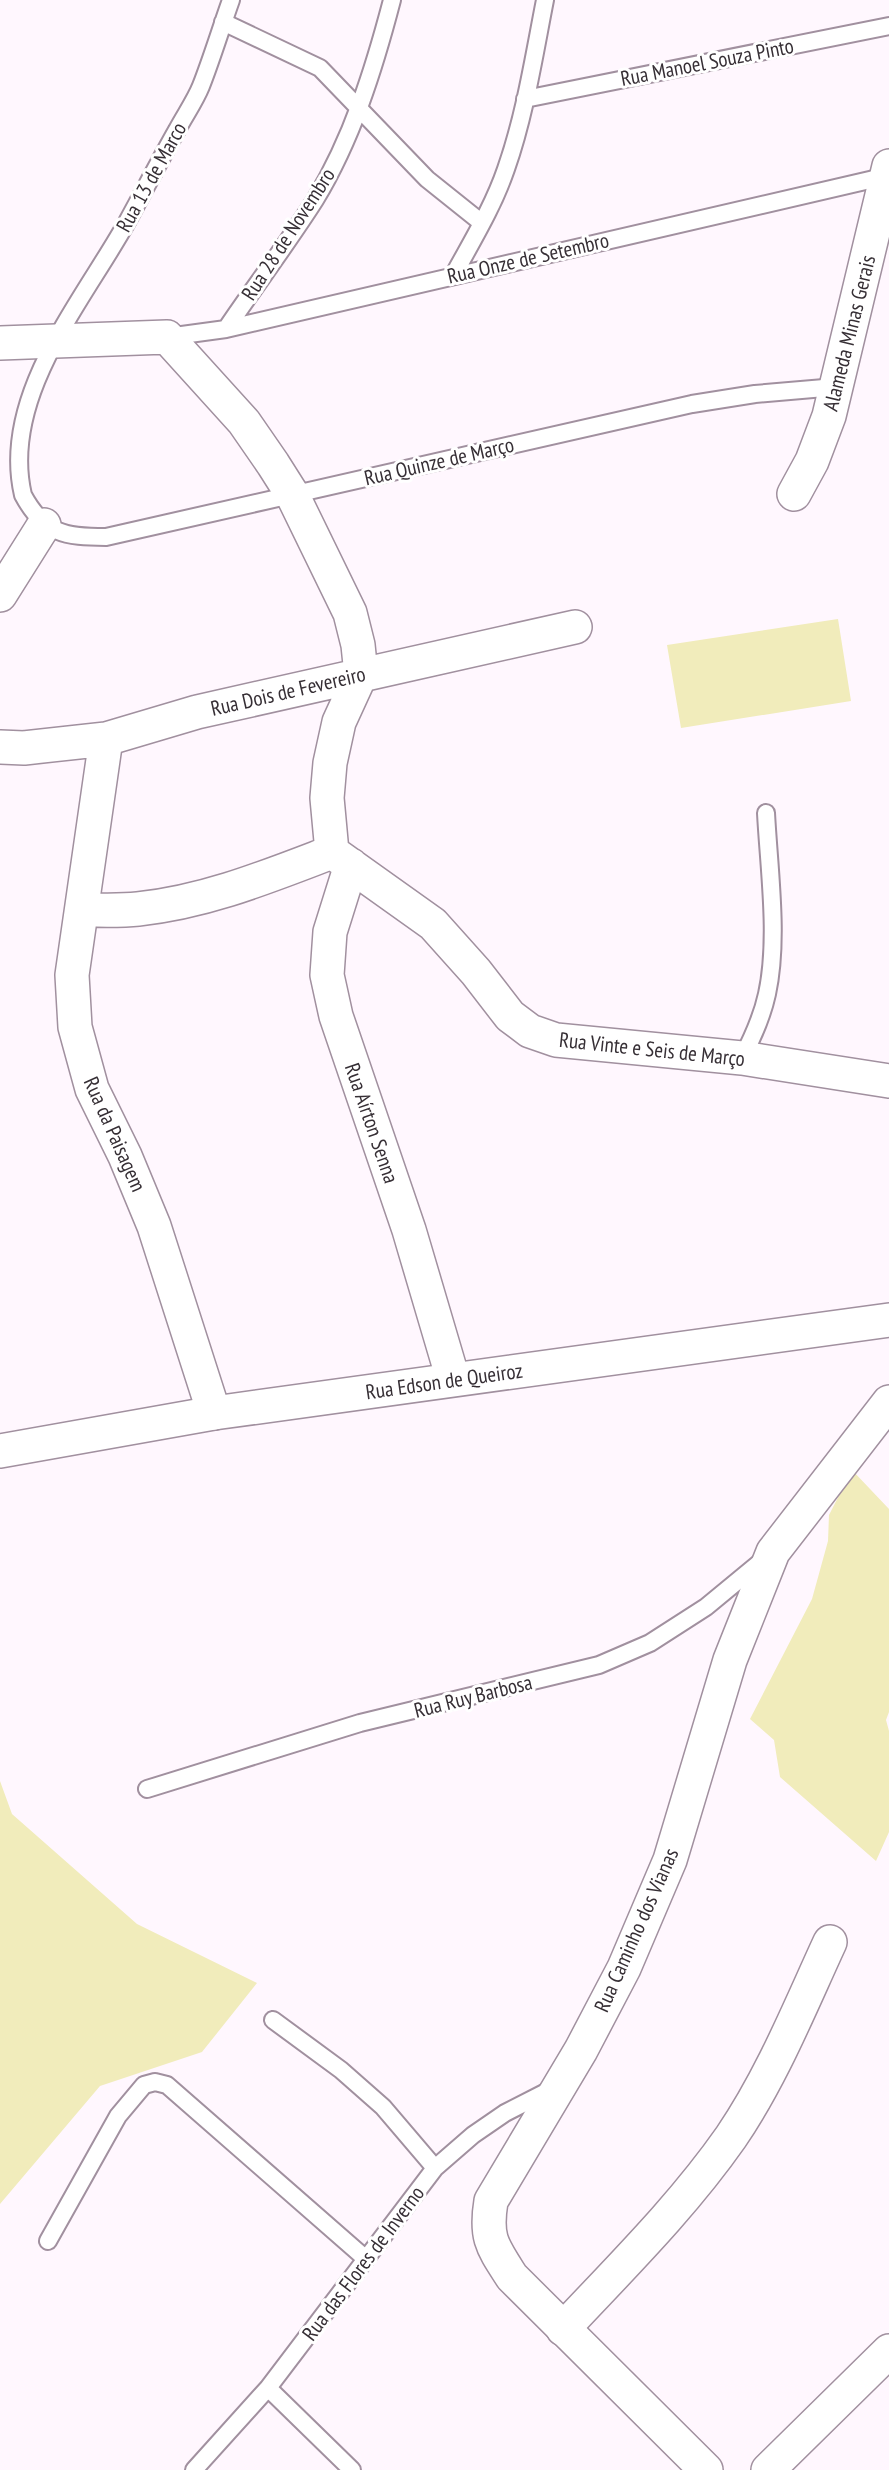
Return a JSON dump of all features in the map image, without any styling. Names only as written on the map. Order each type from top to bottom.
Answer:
[{"type":"street","name":"Alameda Minas Gerais","points":[[794,494],[812,461],[829,416],[888,171]]},
{"type":"street","points":[[0,343],[167,337],[244,422],[292,494],[350,613],[358,645],[361,674],[339,722],[330,763],[327,798],[342,858],[190,900],[137,909],[83,910]]},
{"type":"street","points":[[0,595],[44,525]]},
{"type":"street","name":"Rua Dois de Fevereiro","points":[[0,747],[24,748],[106,739],[197,712],[575,627]]},
{"type":"street","name":"Rua da Paisagem","points":[[106,739],[72,975],[75,1028],[92,1089],[125,1156],[154,1226],[214,1413]]},
{"type":"street","name":"Rua Vinte e Seis de Março","points":[[342,858],[433,924],[476,972],[510,1016],[530,1031],[556,1040],[742,1058],[889,1081]]},
{"type":"street","name":"Rua Aírton Senna","points":[[342,858],[330,932],[327,975],[336,1016],[409,1230],[453,1379]]},
{"type":"street","name":"Rua Edson de Queiroz","points":[[0,1451],[214,1413],[889,1320]]},
{"type":"street","name":"Rua Caminho dos Vianas","points":[[706,2470],[512,2277],[494,2251],[487,2227],[491,2201],[624,1968],[670,1860],[730,1660],[773,1552],[889,1402]]},
{"type":"street","points":[[563,2329],[682,2202],[732,2135],[775,2060],[830,1942]]},
{"type":"street","points":[[768,2470],[889,2351]]},
{"type":"lane","name":"Rua 13 de Marco","points":[[44,525],[24,498],[13,473],[10,435],[17,394],[46,340],[114,245],[200,87],[231,0]]},
{"type":"lane","name":"Rua 28 de Novembro","points":[[226,329],[315,199],[358,109],[376,59],[392,0]]},
{"type":"lane","points":[[453,276],[482,223],[507,168],[525,99],[545,0]]},
{"type":"lane","points":[[224,22],[320,68],[427,179],[482,223]]},
{"type":"lane","name":"Rua Manoel Souza Pinto","points":[[525,99],[889,26]]},
{"type":"lane","name":"Rua Onze de Setembro","points":[[167,337],[226,329],[888,171]]},
{"type":"lane","name":"Rua Quinze de Março","points":[[44,525],[77,537],[106,537],[692,404],[755,394],[836,387]]},
{"type":"lane","points":[[742,1058],[759,1024],[768,993],[772,957],[766,813]]},
{"type":"lane","name":"Rua Ruy Barbosa","points":[[147,1789],[360,1723],[599,1665],[650,1643],[688,1619],[773,1552]]},
{"type":"lane","points":[[273,2020],[341,2070],[383,2107],[435,2168]]},
{"type":"lane","points":[[48,2241],[118,2116],[144,2085],[155,2082],[166,2085],[366,2259]]},
{"type":"lane","name":"Rua das Flores de Inverno","points":[[194,2470],[268,2388],[435,2168],[473,2135],[505,2113],[558,2086]]},
{"type":"lane","points":[[268,2388],[352,2470]]},
{"type":"shaded area","points":[[838,619],[851,701],[681,728],[667,645]]},
{"type":"shaded area","points":[[852,1470],[889,1509],[889,1712],[886,1720],[889,1731],[889,1832],[876,1861],[780,1777],[774,1740],[750,1719],[812,1599],[828,1541],[829,1515]]},
{"type":"shaded area","points":[[0,1781],[12,1814],[137,1924],[257,1983],[202,2052],[100,2086],[0,2204]]}]
